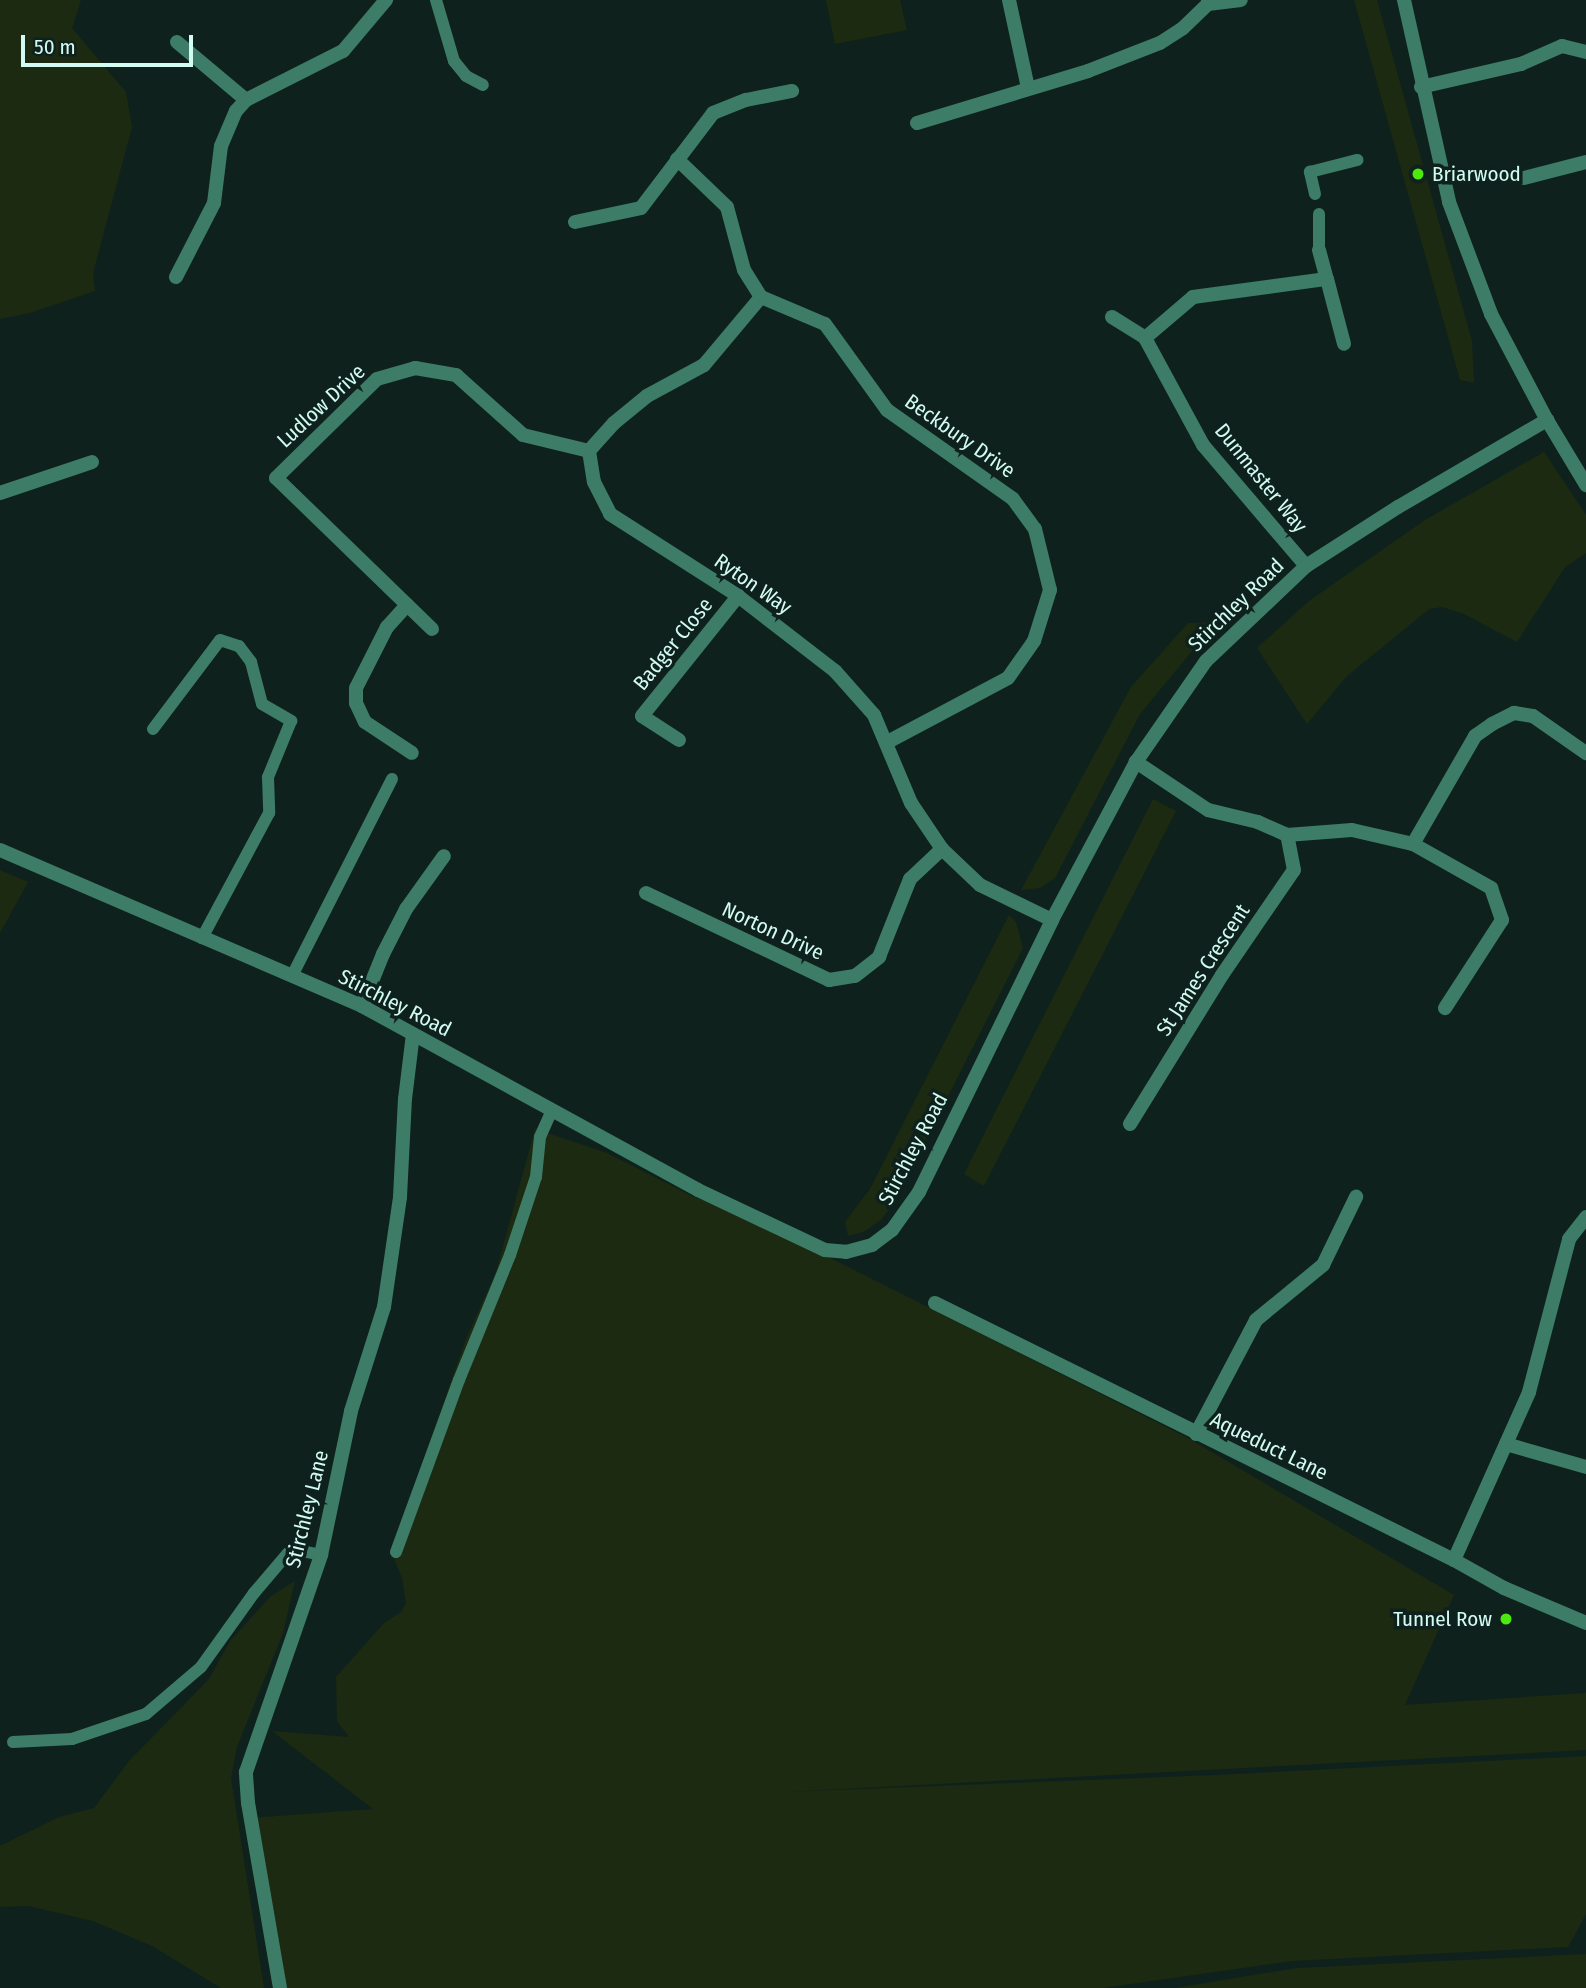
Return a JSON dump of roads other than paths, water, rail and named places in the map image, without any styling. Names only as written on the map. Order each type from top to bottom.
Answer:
[{"type":"street","points":[[176,276],[214,203],[221,146],[236,111],[246,100],[343,51],[386,0]]},
{"type":"street","points":[[1009,0],[1028,88]]},
{"type":"street","points":[[917,123],[1088,71],[1160,43],[1183,29],[1208,2],[1241,0]]},
{"type":"street","points":[[1404,0],[1421,87],[1449,202],[1491,314],[1547,420],[1586,485]]},
{"type":"street","points":[[177,42],[246,100]]},
{"type":"street","points":[[1421,87],[1521,64],[1562,46],[1586,52]]},
{"type":"street","points":[[575,222],[641,208],[713,113],[746,100],[792,90]]},
{"type":"street","points":[[589,451],[614,423],[646,396],[704,365],[761,297],[744,270],[727,207],[677,159]]},
{"type":"street","points":[[1524,178],[1586,162]]},
{"type":"street","points":[[1319,250],[1344,344]]},
{"type":"street","points":[[1145,338],[1193,297],[1327,279]]},
{"type":"street","name":"Beckbury Drive","points":[[761,297],[825,324],[887,410],[1013,499],[1035,529],[1050,590],[1034,640],[1008,678],[886,743]]},
{"type":"street","name":"Dunmaster Way","points":[[1112,317],[1145,338],[1203,445],[1306,566]]},
{"type":"street","name":"Ludlow Drive","points":[[432,629],[276,478],[377,379],[415,368],[456,375],[523,435],[589,451]]},
{"type":"street","name":"Stirchley Road","points":[[0,850],[362,1006],[698,1191],[825,1250],[846,1252],[872,1245],[892,1230],[919,1192],[1052,920],[1136,762],[1206,661],[1306,566],[1398,507],[1547,420]]},
{"type":"street","name":"Ryton Way","points":[[589,451],[594,482],[610,514],[738,596],[835,671],[873,715],[911,803],[942,849],[980,885],[1052,920]]},
{"type":"street","points":[[0,493],[92,462]]},
{"type":"street","name":"Badger Close","points":[[679,740],[642,716],[738,596]]},
{"type":"street","points":[[407,605],[383,636],[356,688],[356,703],[365,722],[412,753]]},
{"type":"street","points":[[1413,844],[1475,736],[1492,724],[1514,713],[1533,716],[1586,753]]},
{"type":"street","points":[[1136,762],[1209,810],[1258,822],[1287,835],[1352,830],[1413,844],[1492,888],[1502,920],[1445,1008]]},
{"type":"street","name":"St James Crescent","points":[[1130,1124],[1222,975],[1294,870],[1287,835]]},
{"type":"street","name":"Norton Drive","points":[[646,893],[829,980],[855,976],[879,957],[910,879],[942,849]]},
{"type":"street","points":[[362,1006],[383,954],[406,909],[444,856]]},
{"type":"street","name":"Stirchley Lane","points":[[280,1988],[247,1803],[246,1772],[321,1555],[351,1411],[384,1307],[400,1197],[405,1100],[413,1034]]},
{"type":"street","points":[[1196,1434],[1256,1320],[1323,1265],[1356,1197]]},
{"type":"street","points":[[1454,1560],[1529,1392],[1569,1239],[1586,1217]]},
{"type":"street","name":"Aqueduct Lane","points":[[934,1303],[1454,1560],[1504,1588],[1586,1623]]},
{"type":"street","points":[[1506,1444],[1586,1467]]},
{"type":"lane","points":[[436,0],[454,61],[466,76],[483,85]]},
{"type":"lane","points":[[1315,194],[1310,172],[1357,160]]},
{"type":"lane","points":[[1319,250],[1320,214]]},
{"type":"lane","points":[[153,729],[220,640],[239,646],[251,662],[262,704],[291,721],[268,777],[269,813],[202,938]]},
{"type":"lane","points":[[292,976],[392,779]]},
{"type":"lane","points":[[396,1552],[459,1380],[510,1255],[536,1177],[540,1137],[552,1110]]},
{"type":"lane","points":[[13,1742],[72,1739],[146,1714],[201,1667],[254,1593],[288,1553],[302,1551],[321,1555]]},
{"type":"place","name":"Briarwood","points":[[1418,174]]},
{"type":"place","name":"Tunnel Row","points":[[1506,1619]]}]
